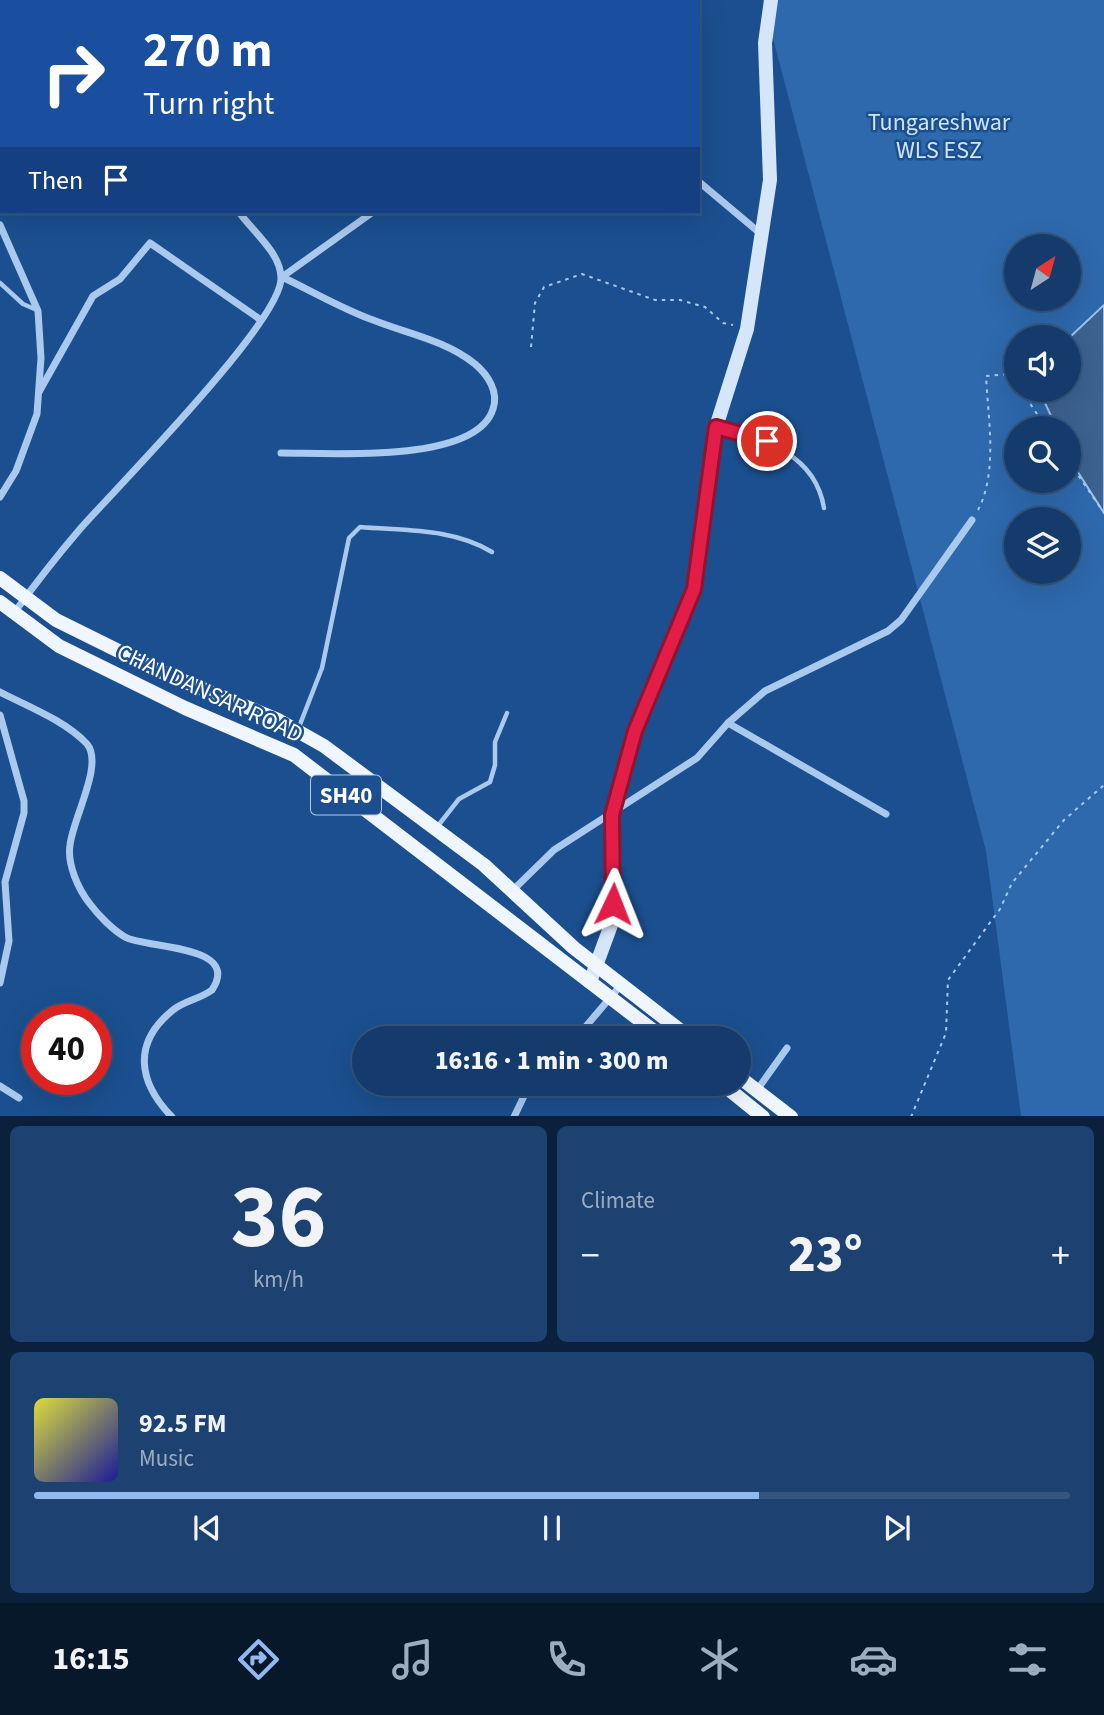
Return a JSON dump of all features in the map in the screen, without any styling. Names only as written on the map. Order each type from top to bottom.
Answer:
[{"type":"main road","points":[[0,578],[56,620],[157,670],[297,731],[335,754],[437,828],[513,890],[598,967],[675,1026]]},
{"type":"main road","name":"CHANDANSAR ROAD","points":[[0,602],[58,646],[185,708],[294,755],[647,1026]]},
{"type":"main road","points":[[751,1086],[791,1116]]},
{"type":"main road","points":[[738,1096],[763,1116]]},
{"type":"street","points":[[590,982],[598,967],[611,925],[614,884],[612,815],[635,731],[694,589],[716,427],[747,329],[770,180],[765,43],[771,0]]},
{"type":"street","points":[[700,183],[761,234]]},
{"type":"street","points":[[241,214],[268,247],[282,278],[371,320],[446,345],[477,365],[493,386],[496,401],[490,421],[478,431],[448,445],[373,453],[281,453]]},
{"type":"street","points":[[14,613],[80,530],[195,405],[273,303],[282,278],[370,214]]},
{"type":"street","points":[[0,225],[38,311],[41,358],[37,414],[16,471],[0,497]]},
{"type":"street","points":[[39,391],[93,296],[120,279],[150,243],[261,320]]},
{"type":"street","points":[[513,890],[554,850],[697,758],[728,723],[765,691],[888,631],[901,620],[972,520]]},
{"type":"street","points":[[0,692],[73,733],[87,744],[94,757],[94,769],[80,802],[69,847],[73,874],[89,904],[124,937],[142,944],[197,952],[216,968],[218,975],[212,990],[175,1008],[154,1028],[145,1046],[145,1073],[153,1098],[172,1116]]},
{"type":"street","points":[[0,715],[24,801],[24,813],[5,882],[9,940],[0,983]]},
{"type":"street","points":[[728,723],[886,814]]},
{"type":"street","points":[[586,1026],[621,984]]},
{"type":"street","points":[[757,1090],[788,1048]]},
{"type":"street","points":[[0,1086],[19,1098]]},
{"type":"street","points":[[514,1116],[524,1096]]},
{"type":"lane","points":[[0,283],[23,304],[38,311]]},
{"type":"lane","points":[[716,427],[767,441],[794,456],[814,477],[824,508]]},
{"type":"lane","points":[[297,731],[322,668],[349,538],[360,527],[444,533],[470,539],[492,552]]},
{"type":"lane","points":[[437,828],[459,799],[490,782],[495,765],[495,742],[508,713]]},
{"type":"path","points":[[531,347],[535,303],[544,287],[582,274],[655,300],[680,300],[705,307],[723,323],[747,329]]},
{"type":"path","points":[[972,520],[985,497],[989,462],[986,376],[1004,374]]},
{"type":"path","points":[[1081,479],[1104,513]]},
{"type":"path","points":[[911,1116],[946,1033],[948,979],[1000,909],[1012,883],[1064,820],[1104,785]]},
{"type":"green space","name":"Tungareshwar WLS ESZ","points":[[763,0],[1104,0],[1104,1116],[1021,1116],[986,851]]},
{"type":"shaded area","points":[[1104,305],[1104,513],[1081,477],[1081,416],[1051,416],[1045,402],[1081,402],[1081,327]]},
{"type":"route","points":[[613,904],[612,815],[635,731],[694,589],[716,427],[767,441]]}]
